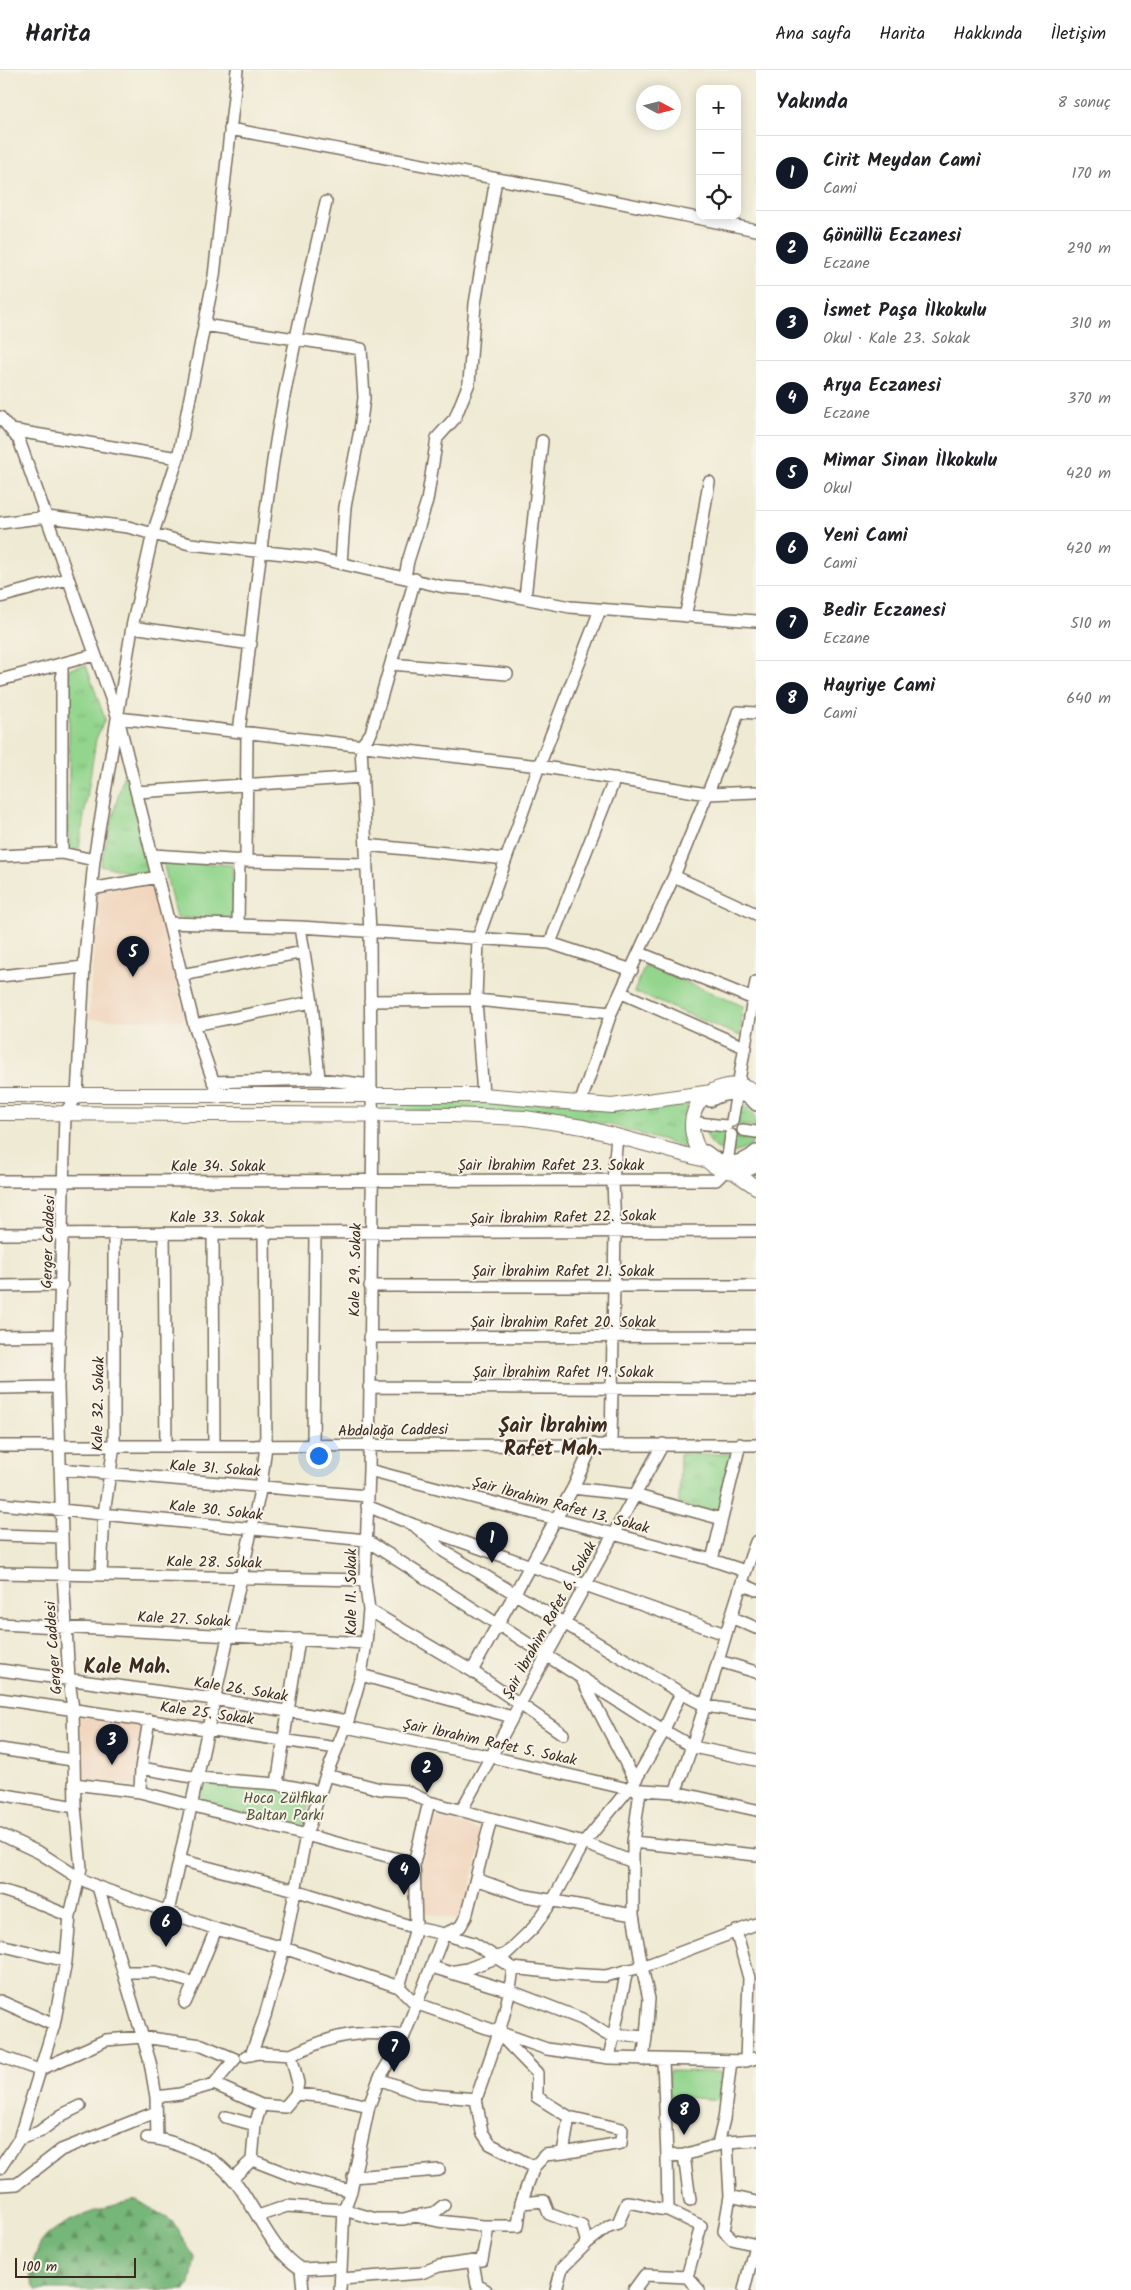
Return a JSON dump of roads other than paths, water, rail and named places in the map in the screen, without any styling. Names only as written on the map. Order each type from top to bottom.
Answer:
[{"type":"main road","points":[[738,1089],[756,1079]]},
{"type":"main road","points":[[0,1095],[218,1095],[371,1091],[483,1096],[612,1106],[712,1092],[720,1088],[756,1092]]},
{"type":"main road","points":[[705,1160],[696,1146],[692,1130],[697,1108],[712,1092]]},
{"type":"main road","points":[[0,1113],[264,1116],[373,1114],[525,1118],[583,1127],[705,1160],[715,1166],[743,1170],[756,1165]]},
{"type":"main road","points":[[729,1168],[756,1187]]},
{"type":"street","points":[[65,1113],[77,1096],[84,967],[94,860],[132,627],[153,533],[178,458],[214,276],[237,70]]},
{"type":"street","points":[[230,129],[756,230]]},
{"type":"street","points":[[361,746],[371,733],[391,664],[410,578],[408,561],[427,501],[437,438],[455,418],[469,383],[475,304],[496,179]]},
{"type":"street","points":[[238,925],[247,785],[243,732],[260,551],[279,424],[326,202]]},
{"type":"street","points":[[204,325],[361,349],[364,398],[360,430],[345,508],[340,563]]},
{"type":"street","points":[[0,416],[19,440],[118,718],[181,975],[194,1024],[218,1095]]},
{"type":"street","points":[[11,430],[178,458]]},
{"type":"street","points":[[525,598],[542,441]]},
{"type":"street","points":[[685,616],[692,586],[709,482]]},
{"type":"street","points":[[0,523],[47,518],[128,527],[190,544],[314,557],[444,587],[482,590],[570,608],[756,621]]},
{"type":"street","points":[[0,597],[68,579]]},
{"type":"street","points":[[483,1096],[476,1000],[478,938],[539,766],[600,610]]},
{"type":"street","points":[[132,627],[251,644]]},
{"type":"street","points":[[0,680],[62,665],[94,654]]},
{"type":"street","points":[[391,664],[507,674]]},
{"type":"street","points":[[62,665],[62,853]]},
{"type":"street","points":[[580,1104],[612,1013],[674,876],[730,738],[738,712],[756,713]]},
{"type":"street","points":[[118,718],[539,766],[707,794],[756,792]]},
{"type":"street","name":"Kale 29. Sokak","points":[[361,746],[370,932],[371,1091],[373,1114],[368,1444]]},
{"type":"street","points":[[137,792],[363,777]]},
{"type":"street","points":[[550,943],[615,778]]},
{"type":"street","points":[[366,845],[506,859]]},
{"type":"street","points":[[0,856],[62,853],[94,860]]},
{"type":"street","points":[[153,855],[242,861],[366,864]]},
{"type":"street","points":[[674,876],[756,914]]},
{"type":"street","points":[[91,889],[158,877]]},
{"type":"street","points":[[169,922],[550,943],[632,970]]},
{"type":"street","points":[[300,928],[312,1002],[319,1079]]},
{"type":"street","points":[[181,975],[304,952]]},
{"type":"street","points":[[640,953],[754,1000]]},
{"type":"street","points":[[0,976],[84,967]]},
{"type":"street","points":[[729,1168],[730,1127],[746,1048],[756,982]]},
{"type":"street","points":[[622,993],[746,1048]]},
{"type":"street","points":[[370,1001],[476,1000],[612,1013]]},
{"type":"street","points":[[194,1024],[312,1002]]},
{"type":"street","points":[[213,1082],[319,1079],[371,1091]]},
{"type":"street","points":[[738,1089],[743,1096],[756,1105]]},
{"type":"street","points":[[729,1168],[707,1152],[700,1143],[697,1133],[698,1123],[702,1111],[709,1102],[738,1089]]},
{"type":"street","name":"Gerger Caddesi","points":[[0,2168],[19,2139],[54,2025],[66,1961],[70,1916],[81,1868],[72,1760],[73,1709],[69,1680],[63,1573],[58,1387],[65,1181],[65,1113]]},
{"type":"street","points":[[698,1123],[730,1127]]},
{"type":"street","points":[[743,1130],[756,1132]]},
{"type":"street","points":[[611,1444],[615,1231],[613,1181],[617,1136]]},
{"type":"street","name":"Şair İbrahim Rafet 23. Sokak","points":[[371,1180],[716,1180],[729,1168],[747,1159],[756,1151]]},
{"type":"street","name":"Kale 34. Sokak","points":[[0,1181],[371,1180]]},
{"type":"street","name":"Şair İbrahim Rafet 22. Sokak","points":[[370,1234],[756,1231]]},
{"type":"street","points":[[168,1912],[261,1486],[266,1446],[264,1232]]},
{"type":"street","name":"Kale 33. Sokak","points":[[0,1234],[213,1234],[264,1232],[370,1234]]},
{"type":"street","name":"Kale 32. Sokak","points":[[101,1574],[104,1514],[114,1444],[114,1233]]},
{"type":"street","points":[[164,1233],[166,1445]]},
{"type":"street","points":[[213,1234],[214,1445]]},
{"type":"street","points":[[313,1446],[315,1234]]},
{"type":"street","points":[[0,1286],[62,1285]]},
{"type":"street","name":"Şair İbrahim Rafet 21. Sokak","points":[[370,1286],[756,1286]]},
{"type":"street","points":[[0,1336],[60,1335]]},
{"type":"street","name":"Şair İbrahim Rafet 20. Sokak","points":[[369,1337],[756,1336]]},
{"type":"street","points":[[0,1388],[58,1387]]},
{"type":"street","name":"Şair İbrahim Rafet 19. Sokak","points":[[370,1387],[756,1388]]},
{"type":"street","name":"Abdalağa Caddesi","points":[[0,1446],[114,1444],[266,1446],[368,1444],[756,1445]]},
{"type":"street","name":"Kale 11. Sokak","points":[[251,2055],[265,2016],[284,1948],[306,1835],[326,1775],[347,1724],[361,1675],[369,1610],[365,1580],[369,1470],[368,1444]]},
{"type":"street","points":[[472,1671],[555,1520],[593,1444]]},
{"type":"street","name":"Şair İbrahim Rafet 6. Sokak","points":[[461,1811],[492,1757],[563,1622],[663,1444]]},
{"type":"street","points":[[712,1560],[740,1444]]},
{"type":"street","name":"Kale 31. Sokak","points":[[60,1469],[110,1475],[261,1486],[367,1501],[414,1525],[725,1634]]},
{"type":"street","name":"Şair İbrahim Rafet 13. Sokak","points":[[369,1470],[712,1560],[745,1571]]},
{"type":"street","points":[[572,1488],[634,1495],[722,1520]]},
{"type":"street","name":"Kale 30. Sokak","points":[[0,1504],[366,1540]]},
{"type":"street","points":[[414,1525],[445,1552],[681,1693],[706,1706],[756,1714]]},
{"type":"street","points":[[0,1535],[62,1538]]},
{"type":"street","points":[[366,1540],[498,1626],[693,1748],[756,1760]]},
{"type":"street","points":[[675,1792],[693,1748],[719,1661],[725,1634],[745,1571],[755,1549]]},
{"type":"street","name":"Kale 28. Sokak","points":[[0,1573],[365,1580]]},
{"type":"street","points":[[742,1584],[756,1590]]},
{"type":"street","points":[[369,1610],[472,1671],[564,1734]]},
{"type":"street","points":[[731,1617],[756,1628]]},
{"type":"street","name":"Kale 27. Sokak","points":[[0,1624],[66,1629],[366,1643]]},
{"type":"street","points":[[276,1784],[299,1640]]},
{"type":"street","points":[[719,1661],[756,1672]]},
{"type":"street","name":"Kale 26. Sokak","points":[[0,1670],[214,1699],[347,1724]]},
{"type":"street","points":[[361,1675],[512,1717]]},
{"type":"street","points":[[581,1678],[634,1787],[633,1914],[649,1999],[643,2060]]},
{"type":"street","points":[[451,1972],[468,1969],[506,1954],[534,1927],[553,1900],[584,1843],[634,1787],[681,1693]]},
{"type":"street","name":"Kale 25. Sokak","points":[[0,1699],[337,1748]]},
{"type":"street","points":[[140,1792],[141,1768],[149,1720]]},
{"type":"street","name":"Şair İbrahim Rafet 5. Sokak","points":[[347,1724],[634,1787],[675,1792],[756,1810]]},
{"type":"street","points":[[0,1749],[72,1760]]},
{"type":"street","points":[[141,1768],[198,1778],[276,1784],[320,1792]]},
{"type":"street","points":[[326,1775],[380,1789],[406,1791],[429,1802],[584,1843],[633,1862]]},
{"type":"street","points":[[74,1784],[140,1792],[414,1863]]},
{"type":"street","points":[[0,1794],[75,1807]]},
{"type":"street","points":[[399,1987],[416,1928],[414,1863],[429,1802]]},
{"type":"street","points":[[340,2279],[344,2210],[351,2191],[369,2106],[379,2080],[404,2036],[415,2003],[432,1967],[444,1934],[460,1927],[466,1917],[491,1819]]},
{"type":"street","points":[[0,1834],[40,1853],[79,1878],[98,1887],[216,1929],[284,1948],[399,1987],[415,2003],[547,2050],[609,2058],[643,2060],[751,2059],[753,1978],[736,1932]]},
{"type":"street","points":[[634,1842],[756,1855]]},
{"type":"street","points":[[180,1860],[295,1890],[416,1928],[473,1943],[513,1968],[566,1974],[605,1976],[628,1970],[756,1924]]},
{"type":"street","points":[[476,1879],[520,1895],[633,1914]]},
{"type":"street","points":[[98,1887],[150,2062],[156,2098],[152,2138],[179,2145],[215,2161],[233,2178],[287,2261],[301,2269],[340,2279],[421,2273],[439,2266],[482,2260],[487,2232],[483,2226]]},
{"type":"street","points":[[0,1890],[24,1896],[70,1916]]},
{"type":"street","points":[[185,2004],[216,1929]]},
{"type":"street","points":[[0,1945],[66,1961]]},
{"type":"street","points":[[432,1967],[510,1991],[582,2019],[606,2034],[646,2037]]},
{"type":"street","points":[[513,1968],[510,1991],[499,2034],[476,2099],[482,2132],[490,2144],[534,2167]]},
{"type":"street","points":[[609,2058],[628,1970]]},
{"type":"street","points":[[123,1972],[156,1972],[194,1983]]},
{"type":"street","points":[[0,2001],[54,2025]]},
{"type":"street","points":[[156,2098],[180,2094],[214,2084],[235,2059],[259,2053],[291,2055],[339,2036],[372,2032],[404,2036]]},
{"type":"street","points":[[415,2216],[438,2221],[483,2226],[518,2226],[522,2202],[534,2167],[544,2155],[563,2154],[621,2143],[622,2129],[569,2117],[537,2097],[537,2073],[499,2034]]},
{"type":"street","points":[[0,2056],[39,2070],[106,2040],[142,2037],[202,2045],[235,2059]]},
{"type":"street","points":[[214,2084],[261,2105],[285,2108],[296,2094],[298,2083],[291,2055]]},
{"type":"street","points":[[663,2060],[668,2210]]},
{"type":"street","points":[[731,2060],[722,2143],[730,2196],[724,2231],[732,2239],[756,2245],[744,2290]]},
{"type":"street","points":[[379,2080],[419,2094],[476,2099]]},
{"type":"street","points":[[296,2094],[329,2097],[369,2106]]},
{"type":"street","points":[[233,2178],[252,2160],[255,2125],[261,2105]]},
{"type":"street","points":[[19,2139],[38,2132],[62,2115],[80,2106]]},
{"type":"street","points":[[0,2184],[17,2184],[61,2150],[156,2112]]},
{"type":"street","points":[[226,2117],[255,2125]]},
{"type":"street","points":[[563,2154],[569,2117]]},
{"type":"street","points":[[667,2156],[684,2155],[722,2143],[756,2140]]},
{"type":"street","points":[[684,2155],[690,2200]]},
{"type":"street","points":[[252,2160],[298,2178],[351,2191]]},
{"type":"street","points":[[353,2178],[439,2170]]},
{"type":"street","points":[[730,2196],[756,2202]]},
{"type":"street","points":[[522,2202],[544,2201],[549,2214],[582,2226],[587,2243]]},
{"type":"street","points":[[556,2290],[562,2268],[587,2243],[609,2226],[618,2223],[627,2202],[640,2203],[652,2209],[668,2210],[700,2226],[687,2277]]},
{"type":"street","points":[[258,2216],[287,2206],[344,2210],[376,2219],[404,2219],[434,2213],[444,2205]]},
{"type":"street","points":[[473,2262],[477,2284],[486,2290]]},
{"type":"street","points":[[301,2269],[303,2290]]},
{"type":"street","points":[[634,2290],[645,2275],[687,2277],[699,2290]]},
{"type":"place","name":"Mimar Sinan İlkokulu","points":[[133,977]]},
{"type":"place","name":"Cirit Meydan Cami","points":[[492,1563]]},
{"type":"place","name":"İsmet Paşa İlkokulu","points":[[112,1765]]},
{"type":"place","name":"Gönüllü Eczanesi","points":[[427,1793]]},
{"type":"place","name":"Arya Eczanesi","points":[[404,1895]]},
{"type":"place","name":"Yeni Cami","points":[[166,1947]]},
{"type":"place","name":"Bedir Eczanesi","points":[[394,2072]]},
{"type":"place","name":"Hayriye Cami","points":[[684,2135]]},
{"type":"district","name":"Şair İbrahim Rafet Mah.","points":[[553,1436]]},
{"type":"district","name":"Kale Mah.","points":[[127,1666]]},
{"type":"park label","name":"Hoca Zülfikar Baltan Parkı","points":[[285,1806]]}]
